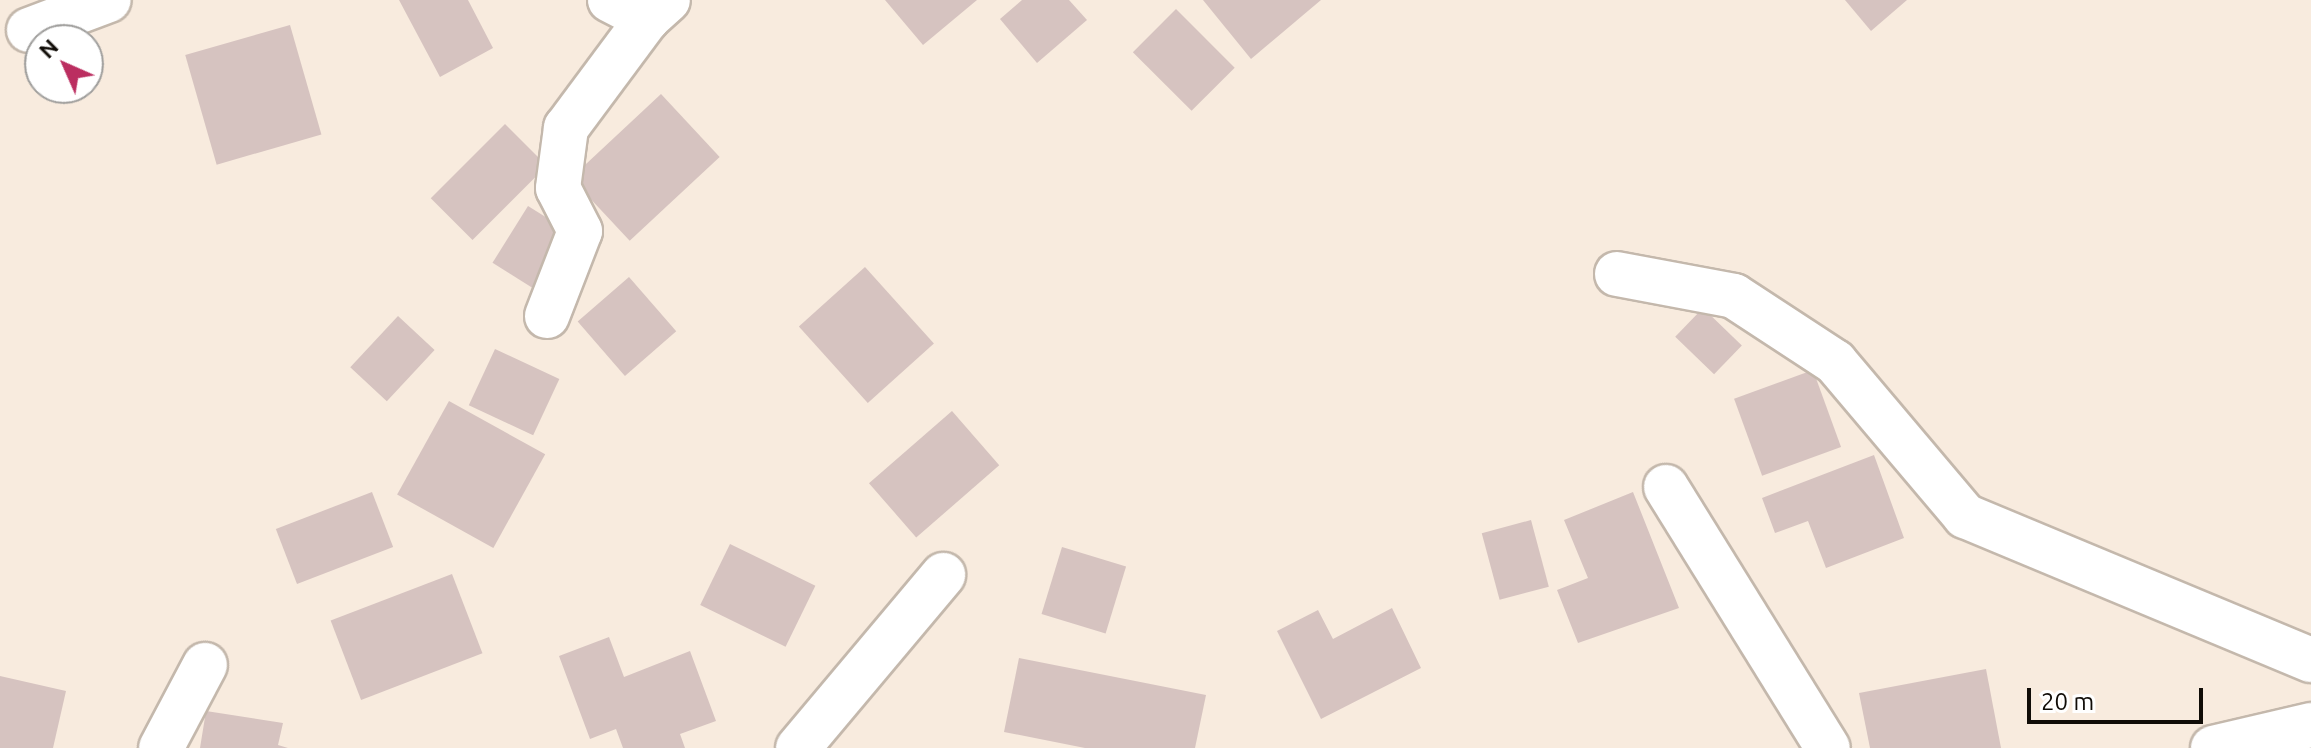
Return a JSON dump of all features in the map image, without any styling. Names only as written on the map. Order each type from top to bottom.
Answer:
[{"type":"street","points":[[45,24],[109,0]]},
{"type":"street","points":[[547,316],[580,231],[558,188],[566,128],[642,6]]},
{"type":"street","points":[[1617,274],[1734,296],[1835,362],[1965,516],[2311,660]]},
{"type":"street","points":[[1666,487],[1828,748]]},
{"type":"street","points":[[798,748],[943,575]]},
{"type":"street","points":[[161,748],[205,665]]},
{"type":"street","points":[[2213,748],[2311,725]]},
{"type":"building","points":[[399,0],[468,0],[493,48],[440,77]]},
{"type":"building","points":[[885,0],[977,0],[923,45]]},
{"type":"building","points":[[1022,0],[1069,0],[1087,20],[1037,63],[1000,19]]},
{"type":"building","points":[[1203,0],[1321,0],[1251,59]]},
{"type":"building","points":[[1845,0],[1907,0],[1871,31]]},
{"type":"building","points":[[1176,9],[1235,68],[1192,111],[1133,52]]},
{"type":"building","points":[[290,25],[321,135],[217,165],[185,55]]},
{"type":"building","points":[[661,94],[720,157],[630,241],[571,178]]},
{"type":"building","points":[[505,124],[547,166],[472,240],[431,198]]},
{"type":"building","points":[[528,206],[573,234],[537,291],[492,263]]},
{"type":"building","points":[[865,267],[934,344],[868,403],[799,327]]},
{"type":"building","points":[[629,277],[676,331],[625,376],[578,322]]},
{"type":"building","points":[[1703,308],[1742,346],[1714,374],[1675,337]]},
{"type":"building","points":[[398,316],[435,350],[387,401],[350,367]]},
{"type":"building","points":[[495,349],[559,379],[533,435],[469,405]]},
{"type":"building","points":[[1813,370],[1841,447],[1762,476],[1734,399]]},
{"type":"building","points":[[449,401],[545,454],[493,548],[397,495]]},
{"type":"building","points":[[952,411],[999,465],[916,538],[869,483]]},
{"type":"building","points":[[1874,455],[1904,538],[1826,568],[1808,521],[1775,533],[1762,498]]},
{"type":"building","points":[[372,492],[393,547],[297,584],[276,529]]},
{"type":"building","points":[[1633,492],[1679,608],[1578,643],[1557,590],[1588,578],[1564,520]]},
{"type":"building","points":[[1531,520],[1549,587],[1500,600],[1482,533]]},
{"type":"building","points":[[730,544],[815,586],[786,647],[700,605]]},
{"type":"building","points":[[1062,547],[1126,567],[1106,634],[1042,614]]},
{"type":"building","points":[[452,574],[482,653],[361,700],[331,621]]},
{"type":"building","points":[[1392,608],[1421,668],[1321,719],[1277,631],[1318,610],[1333,639]]},
{"type":"building","points":[[609,637],[624,677],[690,651],[716,721],[680,734],[685,748],[623,748],[616,729],[590,739],[559,656]]},
{"type":"building","points":[[1019,658],[1206,695],[1195,748],[1085,748],[1004,732]]},
{"type":"building","points":[[1986,669],[2001,748],[1870,748],[1859,693]]},
{"type":"building","points":[[0,676],[66,691],[53,748],[0,748]]},
{"type":"building","points":[[206,711],[283,723],[278,745],[288,748],[200,748]]}]
